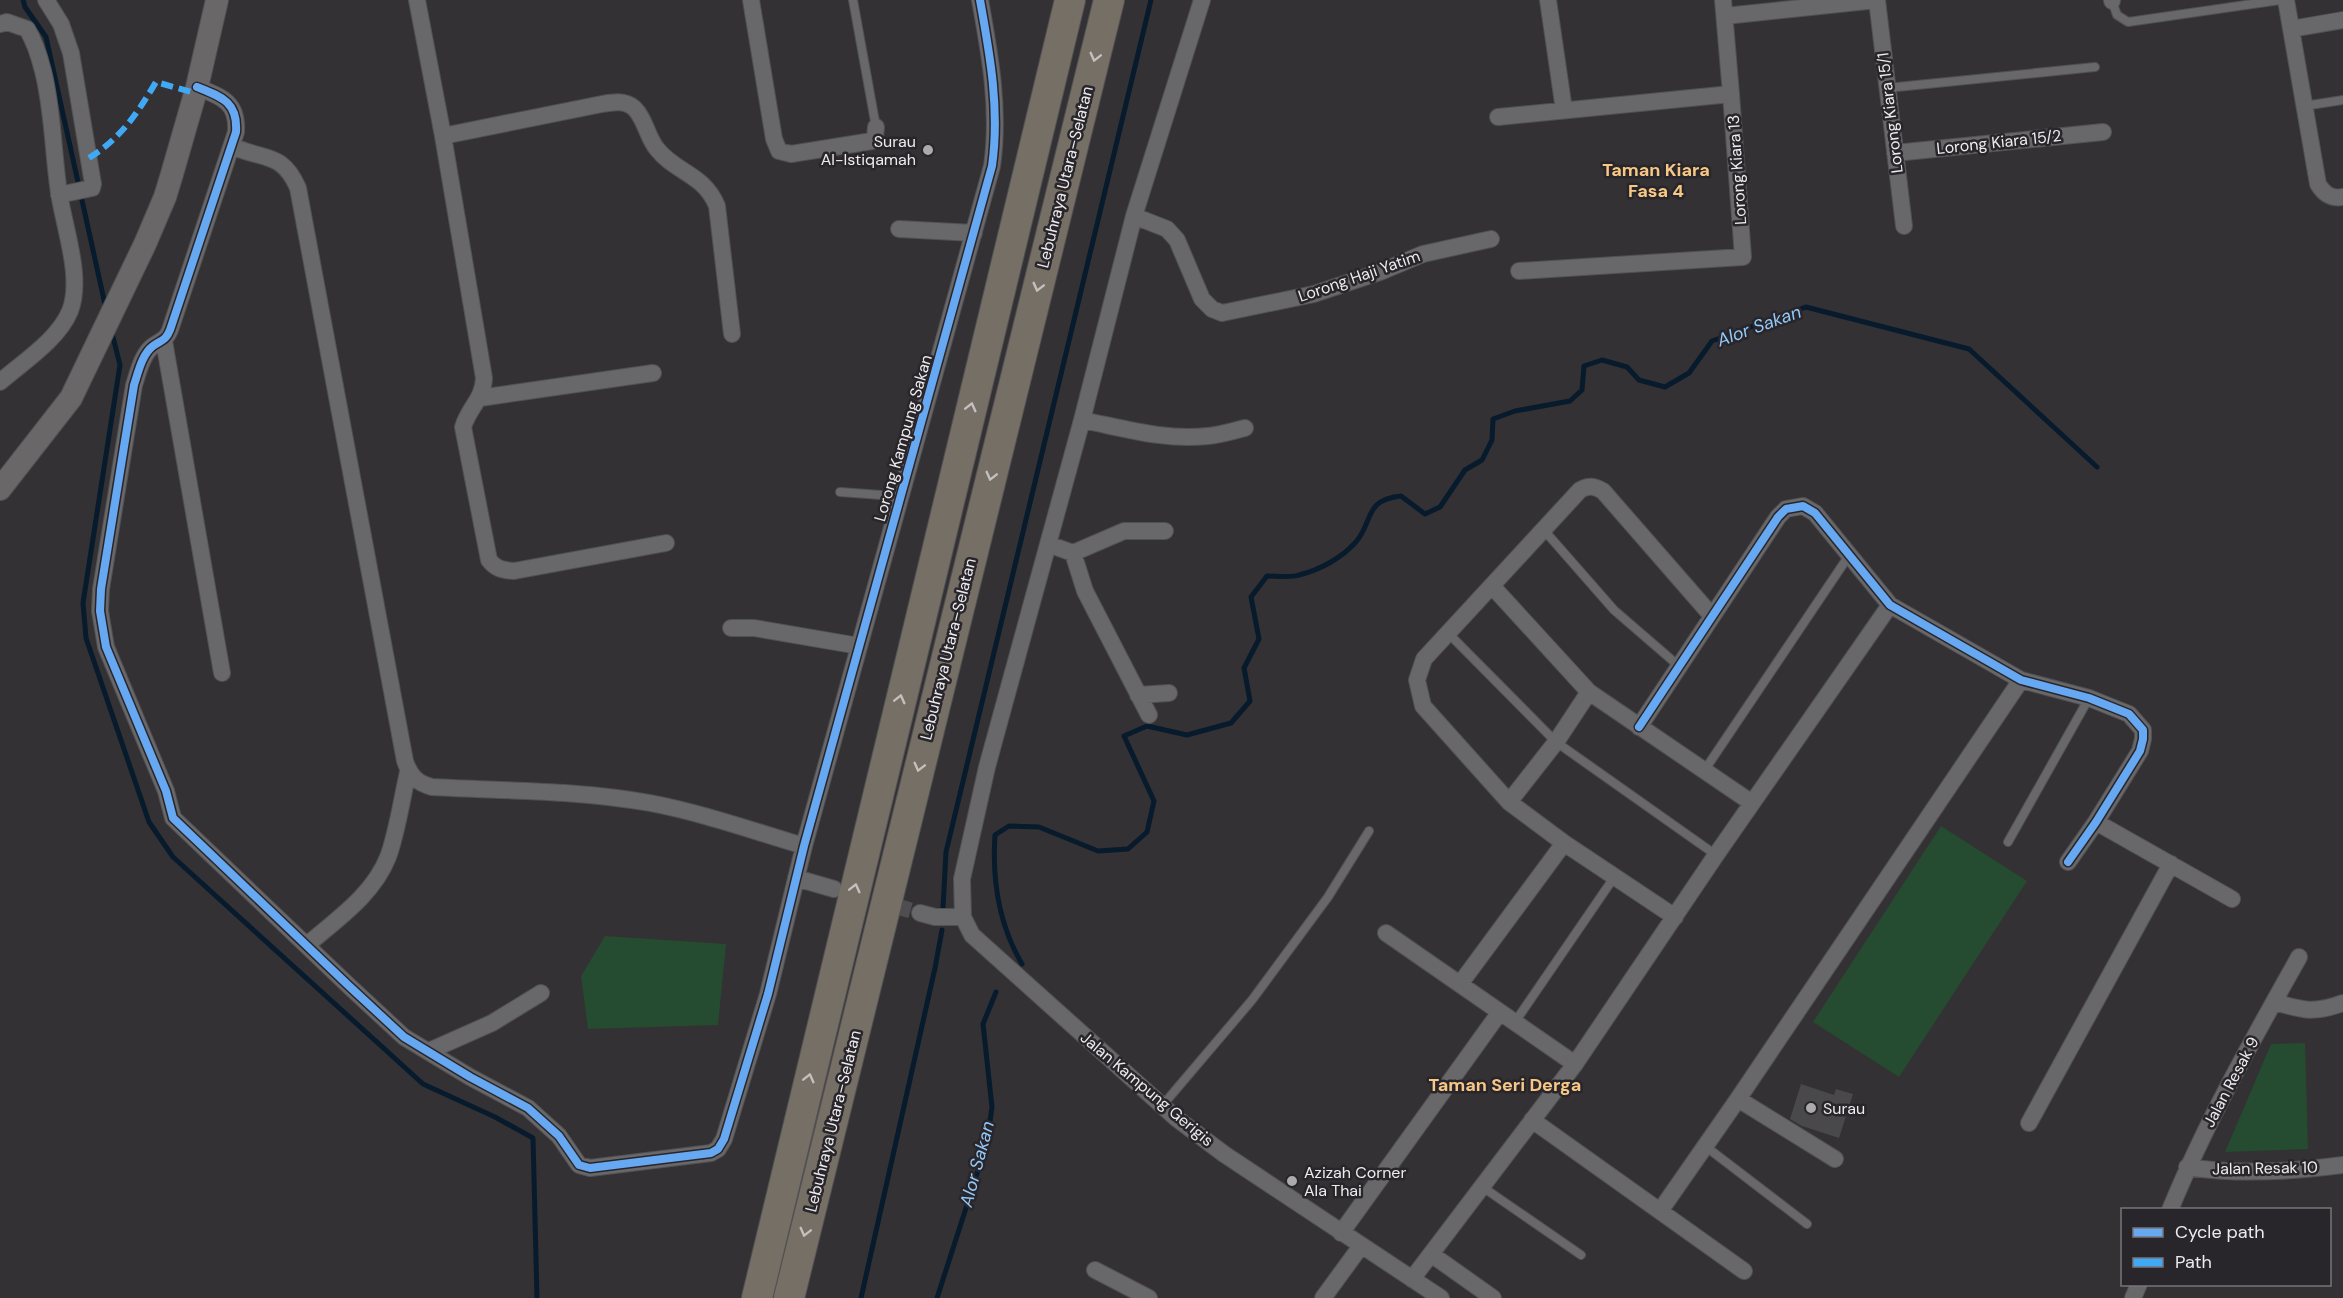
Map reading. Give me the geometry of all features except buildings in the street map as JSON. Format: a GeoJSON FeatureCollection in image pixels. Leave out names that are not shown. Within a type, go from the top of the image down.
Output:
{"type":"FeatureCollection","features":[{"type":"Feature","properties":{"kind":"highway","name":"Lebuhraya Utara–Selatan"},"geometry":{"type":"LineString","coordinates":[[757,1298],[1070,0]]}},
{"type":"Feature","properties":{"kind":"highway","name":"Lebuhraya Utara–Selatan"},"geometry":{"type":"LineString","coordinates":[[789,1298],[1109,0]]}},
{"type":"Feature","properties":{"kind":"main road"},"geometry":{"type":"LineString","coordinates":[[0,489],[71,398],[145,244],[165,197],[197,87],[217,0]]}},
{"type":"Feature","properties":{"kind":"street"},"geometry":{"type":"LineString","coordinates":[[46,0],[61,24],[71,53],[93,184],[92,188],[63,194]]}},
{"type":"Feature","properties":{"kind":"street"},"geometry":{"type":"LineString","coordinates":[[417,0],[443,136],[484,378],[480,398],[466,417],[463,427],[485,549],[494,566],[501,570],[514,571],[666,543]]}},
{"type":"Feature","properties":{"kind":"street"},"geometry":{"type":"LineString","coordinates":[[751,0],[774,139],[779,151],[791,154],[872,141],[876,128]]}},
{"type":"Feature","properties":{"kind":"street","name":"Lorong Kampung Sakan"},"geometry":{"type":"LineString","coordinates":[[429,1051],[470,1077],[528,1108],[559,1136],[579,1165],[590,1168],[711,1153],[718,1149],[724,1139],[768,994],[804,846],[992,166],[996,141],[993,87],[980,0]]}},
{"type":"Feature","properties":{"kind":"street"},"geometry":{"type":"LineString","coordinates":[[920,913],[935,917],[963,917],[963,879],[985,778],[1082,420],[1134,216],[1202,0]]}},
{"type":"Feature","properties":{"kind":"street"},"geometry":{"type":"LineString","coordinates":[[1548,0],[1564,110]]}},
{"type":"Feature","properties":{"kind":"street"},"geometry":{"type":"LineString","coordinates":[[1731,94],[1724,8],[1877,0]]}},
{"type":"Feature","properties":{"kind":"street","name":"Lorong Kiara 15/1"},"geometry":{"type":"LineString","coordinates":[[1877,0],[1904,226]]}},
{"type":"Feature","properties":{"kind":"street"},"geometry":{"type":"LineString","coordinates":[[2286,0],[2318,183],[2323,192],[2335,198],[2343,197]]}},
{"type":"Feature","properties":{"kind":"street"},"geometry":{"type":"LineString","coordinates":[[2291,29],[2343,20]]}},
{"type":"Feature","properties":{"kind":"street"},"geometry":{"type":"LineString","coordinates":[[0,24],[8,22],[27,28],[36,43],[44,74],[74,273],[74,295],[63,323],[49,339],[0,382]]}},
{"type":"Feature","properties":{"kind":"street"},"geometry":{"type":"LineString","coordinates":[[197,87],[217,95],[230,105],[237,116],[232,146],[170,330],[164,341],[149,351],[141,364],[134,386],[101,589],[100,611],[106,647],[166,791],[173,818],[405,1037],[429,1051],[492,1023],[541,993]]}},
{"type":"Feature","properties":{"kind":"street","name":"Lorong Kiara 13"},"geometry":{"type":"LineString","coordinates":[[1498,117],[1731,94],[1743,257],[1519,271]]}},
{"type":"Feature","properties":{"kind":"street"},"geometry":{"type":"LineString","coordinates":[[443,136],[602,104],[624,103],[633,107],[656,148],[666,159],[706,186],[712,193],[717,206],[732,334]]}},
{"type":"Feature","properties":{"kind":"street","name":"Lorong Kiara 15/2"},"geometry":{"type":"LineString","coordinates":[[1895,153],[2103,132]]}},
{"type":"Feature","properties":{"kind":"street"},"geometry":{"type":"LineString","coordinates":[[232,146],[283,164],[298,188],[408,772],[388,857],[358,902],[308,945]]}},
{"type":"Feature","properties":{"kind":"street","name":"Lorong Haji Yatim"},"geometry":{"type":"LineString","coordinates":[[1134,216],[1167,229],[1177,240],[1202,299],[1212,309],[1222,313],[1314,294],[1380,272],[1424,254],[1491,239]]}},
{"type":"Feature","properties":{"kind":"street"},"geometry":{"type":"LineString","coordinates":[[899,229],[974,233]]}},
{"type":"Feature","properties":{"kind":"street"},"geometry":{"type":"LineString","coordinates":[[164,341],[222,673]]}},
{"type":"Feature","properties":{"kind":"street"},"geometry":{"type":"LineString","coordinates":[[480,398],[653,373]]}},
{"type":"Feature","properties":{"kind":"street"},"geometry":{"type":"LineString","coordinates":[[1082,420],[1145,433],[1182,437],[1209,436],[1245,428]]}},
{"type":"Feature","properties":{"kind":"street"},"geometry":{"type":"LineString","coordinates":[[1675,917],[1564,843],[1509,802],[1423,706],[1418,680],[1419,670],[1424,659],[1543,528],[1580,489],[1587,486],[1603,491],[1712,616]]}},
{"type":"Feature","properties":{"kind":"street"},"geometry":{"type":"LineString","coordinates":[[1639,727],[1778,518],[1786,509],[1803,506],[1815,513],[1890,605],[2021,680],[2089,698],[2129,714],[2138,722],[2143,730],[2140,751],[2068,862]]}},
{"type":"Feature","properties":{"kind":"street"},"geometry":{"type":"LineString","coordinates":[[1048,544],[1073,553],[1124,531],[1165,531]]}},
{"type":"Feature","properties":{"kind":"street"},"geometry":{"type":"LineString","coordinates":[[1073,553],[1085,591],[1149,715]]}},
{"type":"Feature","properties":{"kind":"street"},"geometry":{"type":"LineString","coordinates":[[1492,586],[1589,692],[1752,803]]}},
{"type":"Feature","properties":{"kind":"street"},"geometry":{"type":"LineString","coordinates":[[1412,1279],[1575,1064],[1716,855],[1890,605]]}},
{"type":"Feature","properties":{"kind":"street"},"geometry":{"type":"LineString","coordinates":[[731,628],[754,628],[859,646]]}},
{"type":"Feature","properties":{"kind":"street"},"geometry":{"type":"LineString","coordinates":[[1660,1211],[2021,680]]}},
{"type":"Feature","properties":{"kind":"street"},"geometry":{"type":"LineString","coordinates":[[1509,802],[1556,742],[1589,692]]}},
{"type":"Feature","properties":{"kind":"street"},"geometry":{"type":"LineString","coordinates":[[1138,695],[1169,693]]}},
{"type":"Feature","properties":{"kind":"street"},"geometry":{"type":"LineString","coordinates":[[408,772],[422,784],[432,788],[602,797],[649,803],[692,812],[804,846]]}},
{"type":"Feature","properties":{"kind":"street"},"geometry":{"type":"LineString","coordinates":[[2096,822],[2232,899]]}},
{"type":"Feature","properties":{"kind":"street"},"geometry":{"type":"LineString","coordinates":[[1460,984],[1564,843]]}},
{"type":"Feature","properties":{"kind":"street"},"geometry":{"type":"LineString","coordinates":[[2029,1123],[2171,864]]}},
{"type":"Feature","properties":{"kind":"street"},"geometry":{"type":"LineString","coordinates":[[796,878],[834,889]]}},
{"type":"Feature","properties":{"kind":"street","name":"Jalan Kampung Gerigis"},"geometry":{"type":"LineString","coordinates":[[963,917],[972,935],[1162,1106],[1224,1154],[1441,1298]]}},
{"type":"Feature","properties":{"kind":"street"},"geometry":{"type":"LineString","coordinates":[[1386,933],[1575,1064]]}},
{"type":"Feature","properties":{"kind":"street","name":"Jalan Resak 9"},"geometry":{"type":"LineString","coordinates":[[2170,1208],[2187,1167],[2299,957]]}},
{"type":"Feature","properties":{"kind":"street"},"geometry":{"type":"LineString","coordinates":[[2274,1002],[2306,1011],[2319,1011],[2343,1003]]}},
{"type":"Feature","properties":{"kind":"street"},"geometry":{"type":"LineString","coordinates":[[1341,1233],[1500,1012]]}},
{"type":"Feature","properties":{"kind":"street"},"geometry":{"type":"LineString","coordinates":[[1738,1099],[1835,1159]]}},
{"type":"Feature","properties":{"kind":"street"},"geometry":{"type":"LineString","coordinates":[[1532,1120],[1744,1271]]}},
{"type":"Feature","properties":{"kind":"street","name":"Jalan Resak 10"},"geometry":{"type":"LineString","coordinates":[[2187,1167],[2234,1172],[2281,1172],[2343,1165]]}},
{"type":"Feature","properties":{"kind":"street"},"geometry":{"type":"LineString","coordinates":[[1323,1298],[1361,1246]]}},
{"type":"Feature","properties":{"kind":"street"},"geometry":{"type":"LineString","coordinates":[[1431,1254],[1494,1298]]}},
{"type":"Feature","properties":{"kind":"street"},"geometry":{"type":"LineString","coordinates":[[1095,1270],[1149,1298]]}},
{"type":"Feature","properties":{"kind":"lane"},"geometry":{"type":"LineString","coordinates":[[853,0],[876,128]]}},
{"type":"Feature","properties":{"kind":"lane"},"geometry":{"type":"LineString","coordinates":[[2112,1],[2117,15],[2128,22],[2280,0]]}},
{"type":"Feature","properties":{"kind":"lane"},"geometry":{"type":"LineString","coordinates":[[1887,88],[2095,67]]}},
{"type":"Feature","properties":{"kind":"lane"},"geometry":{"type":"LineString","coordinates":[[2304,106],[2343,100]]}},
{"type":"Feature","properties":{"kind":"lane"},"geometry":{"type":"LineString","coordinates":[[840,492],[881,495],[900,500]]}},
{"type":"Feature","properties":{"kind":"lane"},"geometry":{"type":"LineString","coordinates":[[1543,528],[1614,610],[1680,668]]}},
{"type":"Feature","properties":{"kind":"lane"},"geometry":{"type":"LineString","coordinates":[[1704,771],[1850,554]]}},
{"type":"Feature","properties":{"kind":"lane"},"geometry":{"type":"LineString","coordinates":[[1448,633],[1556,742],[1716,855]]}},
{"type":"Feature","properties":{"kind":"lane"},"geometry":{"type":"LineString","coordinates":[[2008,842],[2089,698]]}},
{"type":"Feature","properties":{"kind":"lane"},"geometry":{"type":"LineString","coordinates":[[1162,1106],[1266,981],[1328,897],[1369,831]]}},
{"type":"Feature","properties":{"kind":"lane"},"geometry":{"type":"LineString","coordinates":[[1515,1022],[1615,876]]}},
{"type":"Feature","properties":{"kind":"lane"},"geometry":{"type":"LineString","coordinates":[[1705,1146],[1807,1224]]}},
{"type":"Feature","properties":{"kind":"lane"},"geometry":{"type":"LineString","coordinates":[[1481,1186],[1581,1255]]}},
{"type":"Feature","properties":{"kind":"green space"},"geometry":{"type":"Polygon","coordinates":[[[1941,826],[2027,881],[1899,1077],[1813,1022],[1941,826]]]}},
{"type":"Feature","properties":{"kind":"green space"},"geometry":{"type":"Polygon","coordinates":[[[605,936],[726,944],[718,1025],[588,1029],[581,976],[605,936]]]}},
{"type":"Feature","properties":{"kind":"green space"},"geometry":{"type":"Polygon","coordinates":[[[2305,1043],[2308,1149],[2225,1152],[2271,1044],[2305,1043]]]}},
{"type":"Feature","properties":{"kind":"waterway"},"geometry":{"type":"LineString","coordinates":[[23,0],[25,7],[46,37],[106,309]]}},
{"type":"Feature","properties":{"kind":"waterway"},"geometry":{"type":"LineString","coordinates":[[943,908],[946,852],[1151,0]]}},
{"type":"Feature","properties":{"kind":"waterway","name":"Alor Sakan"},"geometry":{"type":"LineString","coordinates":[[1022,964],[1008,934],[999,902],[995,869],[995,835],[1009,826],[1039,827],[1098,851],[1128,849],[1147,832],[1154,801],[1124,736],[1147,726],[1187,735],[1231,723],[1250,701],[1244,668],[1259,639],[1251,597],[1267,576],[1295,576],[1315,570],[1337,558],[1361,535],[1375,507],[1389,498],[1401,496],[1425,514],[1440,507],[1465,470],[1482,460],[1492,440],[1493,419],[1515,411],[1570,401],[1582,390],[1584,366],[1602,360],[1627,367],[1639,380],[1665,387],[1689,373],[1712,341],[1806,307],[1969,349],[2097,467]]}},
{"type":"Feature","properties":{"kind":"waterway"},"geometry":{"type":"LineString","coordinates":[[111,329],[120,365],[83,603],[86,638],[149,822],[173,857],[423,1084],[495,1117],[533,1138],[537,1298]]}},
{"type":"Feature","properties":{"kind":"waterway"},"geometry":{"type":"LineString","coordinates":[[861,1298],[942,930]]}},
{"type":"Feature","properties":{"kind":"waterway","name":"Alor Sakan"},"geometry":{"type":"LineString","coordinates":[[937,1298],[987,1143],[992,1107],[983,1024],[996,992]]}},
{"type":"Feature","properties":{"kind":"tunnel"},"geometry":{"type":"LineString","coordinates":[[849,893],[920,913]]}},
{"type":"Feature","properties":{"kind":"marked path"},"geometry":{"type":"LineString","coordinates":[[89,158],[119,134],[142,105],[156,82],[195,93]]}},
{"type":"Feature","properties":{"kind":"cycle path"},"geometry":{"type":"LineString","coordinates":[[197,87],[227,102],[234,114],[236,132],[170,330],[165,338],[149,349],[134,385],[101,589],[100,611],[106,647],[166,791],[173,818],[404,1037],[470,1077],[528,1108],[559,1136],[579,1165],[590,1168],[711,1153],[718,1149],[724,1139],[768,994],[804,846],[992,166],[994,103],[980,0]]}},
{"type":"Feature","properties":{"kind":"cycle path"},"geometry":{"type":"LineString","coordinates":[[1639,727],[1778,517],[1786,509],[1803,506],[1815,513],[1890,605],[2021,680],[2089,698],[2129,714],[2143,730],[2140,751],[2068,862]]}},
{"type":"Feature","properties":{"kind":"place","name":"Surau Al-Istiqamah"},"geometry":{"type":"Point","coordinates":[928,150]}},
{"type":"Feature","properties":{"kind":"place","name":"Surau"},"geometry":{"type":"Point","coordinates":[1811,1108]}},
{"type":"Feature","properties":{"kind":"place","name":"Azizah Corner Ala Thai"},"geometry":{"type":"Point","coordinates":[1292,1181]}},
{"type":"Feature","properties":{"kind":"district","name":"Taman Kiara Fasa 4"},"geometry":{"type":"Point","coordinates":[1656,180]}},
{"type":"Feature","properties":{"kind":"district","name":"Taman Seri Derga"},"geometry":{"type":"Point","coordinates":[1505,1085]}}]}
